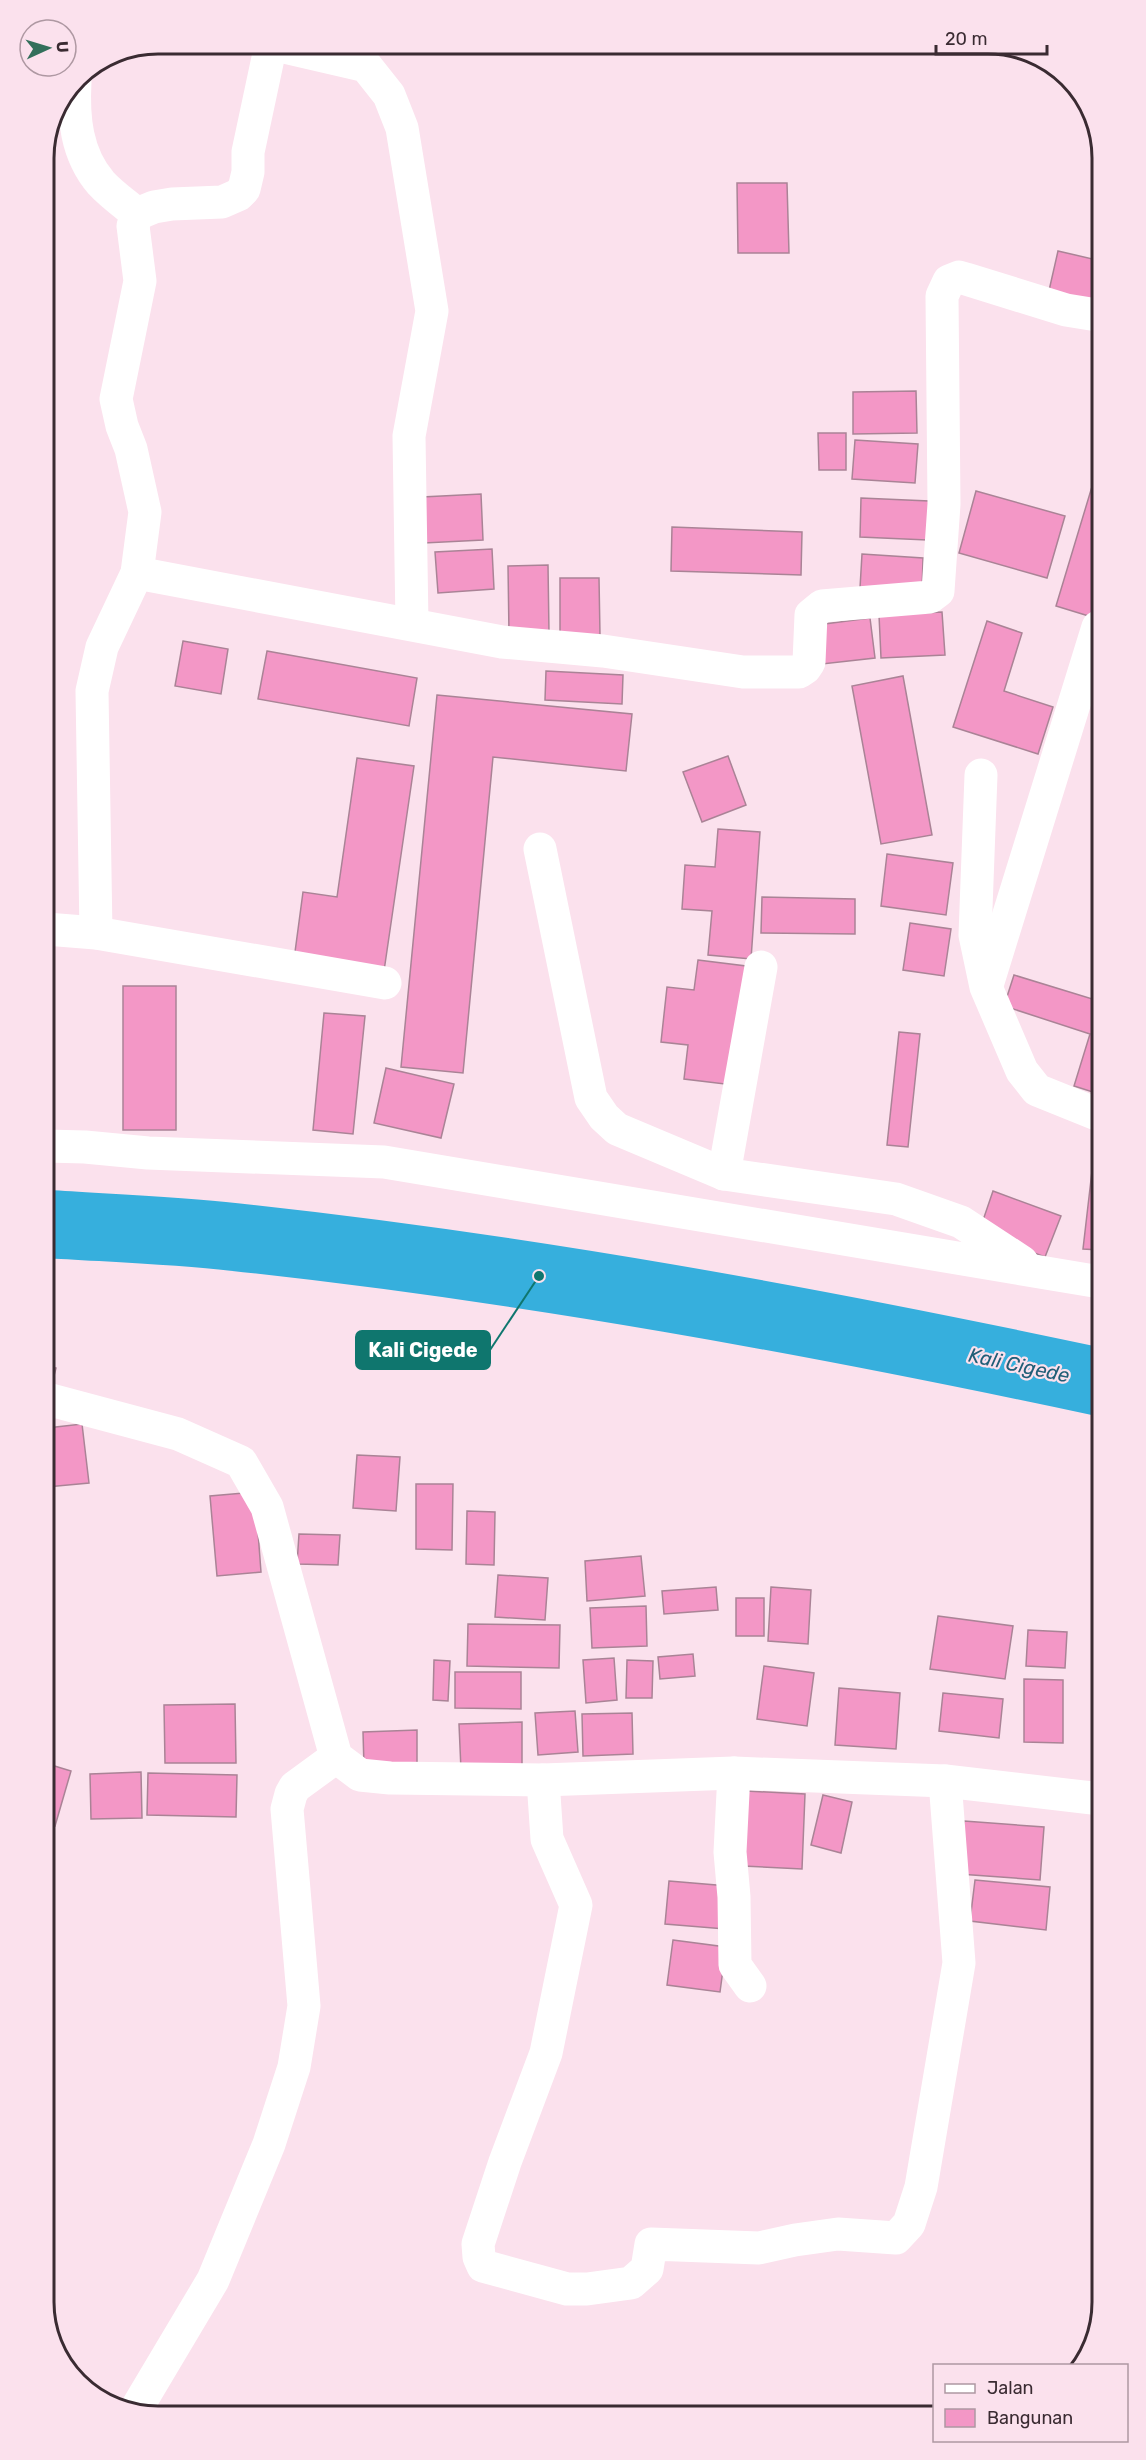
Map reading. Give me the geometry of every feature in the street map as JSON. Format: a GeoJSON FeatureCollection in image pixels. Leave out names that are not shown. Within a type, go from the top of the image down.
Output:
{"type":"FeatureCollection","features":[{"type":"Feature","properties":{"kind":"street"},"geometry":{"type":"LineString","coordinates":[[96,933],[92,691],[102,647],[136,573],[145,512],[131,449],[122,426],[116,399],[140,281],[133,226],[137,214],[154,207],[222,202],[244,189],[248,172],[248,152],[269,54]]}},
{"type":"Feature","properties":{"kind":"street"},"geometry":{"type":"LineString","coordinates":[[314,54],[366,66],[389,95],[402,128],[432,311],[409,436],[412,624]]}},
{"type":"Feature","properties":{"kind":"street"},"geometry":{"type":"LineString","coordinates":[[75,95],[75,113],[85,158],[101,183],[137,214]]}},
{"type":"Feature","properties":{"kind":"street"},"geometry":{"type":"LineString","coordinates":[[136,573],[502,642],[603,651],[743,672],[799,672],[808,662],[812,615],[822,606],[930,597],[938,591],[944,504],[942,296],[949,281],[959,277],[1066,310],[1092,314]]}},
{"type":"Feature","properties":{"kind":"street"},"geometry":{"type":"LineString","coordinates":[[986,987],[1092,646]]}},
{"type":"Feature","properties":{"kind":"street"},"geometry":{"type":"LineString","coordinates":[[981,775],[975,935],[986,987],[1022,1071],[1037,1090],[1092,1112]]}},
{"type":"Feature","properties":{"kind":"street"},"geometry":{"type":"LineString","coordinates":[[540,849],[591,1098],[604,1117],[617,1129],[724,1174],[896,1199],[962,1222],[1032,1269]]}},
{"type":"Feature","properties":{"kind":"street"},"geometry":{"type":"LineString","coordinates":[[54,930],[96,933],[385,983]]}},
{"type":"Feature","properties":{"kind":"street"},"geometry":{"type":"LineString","coordinates":[[724,1174],[761,966]]}},
{"type":"Feature","properties":{"kind":"street"},"geometry":{"type":"LineString","coordinates":[[54,1146],[148,1153],[384,1162],[1092,1280]]}},
{"type":"Feature","properties":{"kind":"street"},"geometry":{"type":"LineString","coordinates":[[54,1401],[178,1434],[241,1462],[267,1507],[336,1757],[360,1775],[390,1778],[543,1780],[734,1773],[945,1781],[1092,1798]]}},
{"type":"Feature","properties":{"kind":"street"},"geometry":{"type":"LineString","coordinates":[[139,2404],[213,2280],[269,2144],[294,2067],[304,2006],[287,1809],[295,1787],[336,1757]]}},
{"type":"Feature","properties":{"kind":"street"},"geometry":{"type":"LineString","coordinates":[[734,1773],[730,1852],[734,1897],[735,1965],[750,1986]]}},
{"type":"Feature","properties":{"kind":"street"},"geometry":{"type":"LineString","coordinates":[[543,1780],[546,1839],[576,1905],[546,2053],[478,2244],[479,2257],[483,2266],[567,2289],[587,2289],[631,2283],[647,2269],[651,2244],[759,2248],[837,2234],[896,2238],[909,2224],[921,2187],[960,1963],[945,1781]]}},
{"type":"Feature","properties":{"kind":"building"},"geometry":{"type":"Polygon","coordinates":[[[737,183],[787,183],[789,253],[738,253],[737,183]]]}},
{"type":"Feature","properties":{"kind":"building"},"geometry":{"type":"Polygon","coordinates":[[[1058,251],[1092,259],[1092,305],[1048,295],[1058,251]]]}},
{"type":"Feature","properties":{"kind":"building"},"geometry":{"type":"Polygon","coordinates":[[[916,391],[917,433],[853,434],[853,392],[916,391]]]}},
{"type":"Feature","properties":{"kind":"building"},"geometry":{"type":"Polygon","coordinates":[[[818,433],[846,433],[846,470],[819,470],[818,433]]]}},
{"type":"Feature","properties":{"kind":"building"},"geometry":{"type":"Polygon","coordinates":[[[855,440],[918,444],[915,483],[852,479],[855,440]]]}},
{"type":"Feature","properties":{"kind":"building"},"geometry":{"type":"Polygon","coordinates":[[[1092,487],[1092,617],[1056,606],[1092,487]]]}},
{"type":"Feature","properties":{"kind":"building"},"geometry":{"type":"Polygon","coordinates":[[[976,491],[1065,516],[1047,578],[959,553],[976,491]]]}},
{"type":"Feature","properties":{"kind":"building"},"geometry":{"type":"Polygon","coordinates":[[[481,494],[483,540],[424,543],[422,497],[481,494]]]}},
{"type":"Feature","properties":{"kind":"building"},"geometry":{"type":"Polygon","coordinates":[[[861,498],[929,501],[927,540],[860,537],[861,498]]]}},
{"type":"Feature","properties":{"kind":"building"},"geometry":{"type":"Polygon","coordinates":[[[672,527],[802,532],[801,575],[671,571],[672,527]]]}},
{"type":"Feature","properties":{"kind":"building"},"geometry":{"type":"Polygon","coordinates":[[[492,549],[494,589],[438,593],[435,552],[492,549]]]}},
{"type":"Feature","properties":{"kind":"building"},"geometry":{"type":"Polygon","coordinates":[[[862,554],[923,558],[922,592],[860,588],[862,554]]]}},
{"type":"Feature","properties":{"kind":"building"},"geometry":{"type":"Polygon","coordinates":[[[548,565],[549,633],[509,634],[508,566],[548,565]]]}},
{"type":"Feature","properties":{"kind":"building"},"geometry":{"type":"Polygon","coordinates":[[[560,578],[599,578],[600,635],[560,636],[560,578]]]}},
{"type":"Feature","properties":{"kind":"building"},"geometry":{"type":"Polygon","coordinates":[[[942,612],[945,655],[881,658],[879,615],[942,612]]]}},
{"type":"Feature","properties":{"kind":"building"},"geometry":{"type":"Polygon","coordinates":[[[870,618],[875,658],[822,664],[817,625],[870,618]]]}},
{"type":"Feature","properties":{"kind":"building"},"geometry":{"type":"Polygon","coordinates":[[[987,621],[1022,633],[1004,691],[1053,707],[1038,754],[953,727],[987,621]]]}},
{"type":"Feature","properties":{"kind":"building"},"geometry":{"type":"Polygon","coordinates":[[[183,641],[228,649],[221,694],[175,686],[183,641]]]}},
{"type":"Feature","properties":{"kind":"building"},"geometry":{"type":"Polygon","coordinates":[[[267,651],[417,678],[409,726],[258,699],[267,651]]]}},
{"type":"Feature","properties":{"kind":"building"},"geometry":{"type":"Polygon","coordinates":[[[546,671],[623,675],[622,704],[545,700],[546,671]]]}},
{"type":"Feature","properties":{"kind":"building"},"geometry":{"type":"Polygon","coordinates":[[[903,676],[932,835],[881,844],[852,686],[903,676]]]}},
{"type":"Feature","properties":{"kind":"building"},"geometry":{"type":"Polygon","coordinates":[[[437,695],[632,714],[626,771],[493,757],[463,1073],[401,1067],[437,695]]]}},
{"type":"Feature","properties":{"kind":"building"},"geometry":{"type":"Polygon","coordinates":[[[728,756],[746,805],[702,822],[683,772],[728,756]]]}},
{"type":"Feature","properties":{"kind":"building"},"geometry":{"type":"Polygon","coordinates":[[[357,758],[414,766],[384,971],[293,967],[303,892],[337,897],[357,758]]]}},
{"type":"Feature","properties":{"kind":"building"},"geometry":{"type":"Polygon","coordinates":[[[718,829],[760,832],[751,959],[708,955],[712,911],[682,909],[685,865],[715,867],[718,829]]]}},
{"type":"Feature","properties":{"kind":"building"},"geometry":{"type":"Polygon","coordinates":[[[887,854],[953,863],[946,915],[881,906],[887,854]]]}},
{"type":"Feature","properties":{"kind":"building"},"geometry":{"type":"Polygon","coordinates":[[[762,897],[855,899],[855,934],[761,933],[762,897]]]}},
{"type":"Feature","properties":{"kind":"building"},"geometry":{"type":"Polygon","coordinates":[[[910,923],[951,929],[944,976],[903,970],[910,923]]]}},
{"type":"Feature","properties":{"kind":"building"},"geometry":{"type":"Polygon","coordinates":[[[698,960],[746,966],[733,1085],[684,1079],[688,1045],[661,1042],[667,987],[694,990],[698,960]]]}},
{"type":"Feature","properties":{"kind":"building"},"geometry":{"type":"Polygon","coordinates":[[[1014,975],[1092,999],[1092,1092],[1074,1086],[1090,1034],[1004,1006],[1014,975]]]}},
{"type":"Feature","properties":{"kind":"building"},"geometry":{"type":"Polygon","coordinates":[[[123,986],[176,986],[176,1130],[123,1130],[123,986]]]}},
{"type":"Feature","properties":{"kind":"building"},"geometry":{"type":"Polygon","coordinates":[[[324,1013],[365,1016],[353,1134],[313,1130],[324,1013]]]}},
{"type":"Feature","properties":{"kind":"building"},"geometry":{"type":"Polygon","coordinates":[[[899,1032],[920,1034],[908,1147],[887,1145],[899,1032]]]}},
{"type":"Feature","properties":{"kind":"building"},"geometry":{"type":"Polygon","coordinates":[[[386,1068],[454,1084],[441,1138],[374,1123],[386,1068]]]}},
{"type":"Feature","properties":{"kind":"building"},"geometry":{"type":"Polygon","coordinates":[[[1092,1171],[1092,1250],[1083,1249],[1092,1171]]]}},
{"type":"Feature","properties":{"kind":"building"},"geometry":{"type":"Polygon","coordinates":[[[993,1191],[1061,1216],[1045,1257],[979,1232],[993,1191]]]}},
{"type":"Feature","properties":{"kind":"building"},"geometry":{"type":"Polygon","coordinates":[[[82,1424],[89,1483],[54,1486],[54,1427],[82,1424]]]}},
{"type":"Feature","properties":{"kind":"building"},"geometry":{"type":"Polygon","coordinates":[[[357,1455],[400,1457],[396,1511],[353,1508],[357,1455]]]}},
{"type":"Feature","properties":{"kind":"building"},"geometry":{"type":"Polygon","coordinates":[[[416,1484],[453,1484],[452,1550],[416,1549],[416,1484]]]}},
{"type":"Feature","properties":{"kind":"building"},"geometry":{"type":"Polygon","coordinates":[[[255,1492],[261,1572],[217,1576],[210,1496],[255,1492]]]}},
{"type":"Feature","properties":{"kind":"building"},"geometry":{"type":"Polygon","coordinates":[[[467,1511],[495,1512],[494,1565],[466,1564],[467,1511]]]}},
{"type":"Feature","properties":{"kind":"building"},"geometry":{"type":"Polygon","coordinates":[[[299,1534],[340,1535],[338,1565],[297,1564],[299,1534]]]}},
{"type":"Feature","properties":{"kind":"building"},"geometry":{"type":"Polygon","coordinates":[[[641,1556],[645,1596],[587,1601],[585,1561],[641,1556]]]}},
{"type":"Feature","properties":{"kind":"building"},"geometry":{"type":"Polygon","coordinates":[[[498,1575],[548,1578],[545,1620],[495,1617],[498,1575]]]}},
{"type":"Feature","properties":{"kind":"building"},"geometry":{"type":"Polygon","coordinates":[[[716,1587],[718,1610],[664,1614],[662,1591],[716,1587]]]}},
{"type":"Feature","properties":{"kind":"building"},"geometry":{"type":"Polygon","coordinates":[[[771,1587],[811,1590],[808,1644],[768,1641],[771,1587]]]}},
{"type":"Feature","properties":{"kind":"building"},"geometry":{"type":"Polygon","coordinates":[[[736,1598],[764,1598],[764,1636],[736,1636],[736,1598]]]}},
{"type":"Feature","properties":{"kind":"building"},"geometry":{"type":"Polygon","coordinates":[[[646,1606],[647,1646],[592,1648],[590,1608],[646,1606]]]}},
{"type":"Feature","properties":{"kind":"building"},"geometry":{"type":"Polygon","coordinates":[[[938,1616],[1013,1626],[1005,1679],[930,1669],[938,1616]]]}},
{"type":"Feature","properties":{"kind":"building"},"geometry":{"type":"Polygon","coordinates":[[[468,1624],[560,1625],[559,1668],[467,1666],[468,1624]]]}},
{"type":"Feature","properties":{"kind":"building"},"geometry":{"type":"Polygon","coordinates":[[[1028,1630],[1067,1632],[1065,1668],[1026,1666],[1028,1630]]]}},
{"type":"Feature","properties":{"kind":"building"},"geometry":{"type":"Polygon","coordinates":[[[693,1654],[695,1676],[660,1679],[658,1657],[693,1654]]]}},
{"type":"Feature","properties":{"kind":"building"},"geometry":{"type":"Polygon","coordinates":[[[614,1658],[617,1700],[586,1703],[583,1660],[614,1658]]]}},
{"type":"Feature","properties":{"kind":"building"},"geometry":{"type":"Polygon","coordinates":[[[434,1660],[450,1661],[448,1701],[433,1700],[434,1660]]]}},
{"type":"Feature","properties":{"kind":"building"},"geometry":{"type":"Polygon","coordinates":[[[627,1660],[653,1661],[652,1698],[626,1698],[627,1660]]]}},
{"type":"Feature","properties":{"kind":"building"},"geometry":{"type":"Polygon","coordinates":[[[764,1666],[814,1673],[807,1726],[757,1719],[764,1666]]]}},
{"type":"Feature","properties":{"kind":"building"},"geometry":{"type":"Polygon","coordinates":[[[455,1672],[521,1672],[521,1709],[455,1708],[455,1672]]]}},
{"type":"Feature","properties":{"kind":"building"},"geometry":{"type":"Polygon","coordinates":[[[1024,1679],[1063,1680],[1063,1743],[1024,1742],[1024,1679]]]}},
{"type":"Feature","properties":{"kind":"building"},"geometry":{"type":"Polygon","coordinates":[[[839,1688],[900,1693],[896,1749],[835,1745],[839,1688]]]}},
{"type":"Feature","properties":{"kind":"building"},"geometry":{"type":"Polygon","coordinates":[[[943,1693],[1003,1699],[999,1738],[939,1731],[943,1693]]]}},
{"type":"Feature","properties":{"kind":"building"},"geometry":{"type":"Polygon","coordinates":[[[235,1704],[236,1763],[165,1763],[164,1705],[235,1704]]]}},
{"type":"Feature","properties":{"kind":"building"},"geometry":{"type":"Polygon","coordinates":[[[575,1711],[578,1752],[538,1755],[535,1713],[575,1711]]]}},
{"type":"Feature","properties":{"kind":"building"},"geometry":{"type":"Polygon","coordinates":[[[632,1713],[633,1754],[583,1756],[582,1714],[632,1713]]]}},
{"type":"Feature","properties":{"kind":"building"},"geometry":{"type":"Polygon","coordinates":[[[522,1722],[522,1769],[461,1770],[459,1724],[522,1722]]]}},
{"type":"Feature","properties":{"kind":"building"},"geometry":{"type":"Polygon","coordinates":[[[417,1730],[417,1765],[364,1766],[363,1732],[417,1730]]]}},
{"type":"Feature","properties":{"kind":"building"},"geometry":{"type":"Polygon","coordinates":[[[54,1766],[71,1771],[54,1826],[54,1766]]]}},
{"type":"Feature","properties":{"kind":"building"},"geometry":{"type":"Polygon","coordinates":[[[141,1772],[142,1818],[91,1819],[90,1774],[141,1772]]]}},
{"type":"Feature","properties":{"kind":"building"},"geometry":{"type":"Polygon","coordinates":[[[148,1773],[237,1775],[236,1817],[147,1815],[148,1773]]]}},
{"type":"Feature","properties":{"kind":"building"},"geometry":{"type":"Polygon","coordinates":[[[746,1791],[805,1794],[802,1869],[743,1866],[746,1791]]]}},
{"type":"Feature","properties":{"kind":"building"},"geometry":{"type":"Polygon","coordinates":[[[823,1795],[852,1802],[841,1853],[811,1845],[823,1795]]]}},
{"type":"Feature","properties":{"kind":"building"},"geometry":{"type":"Polygon","coordinates":[[[964,1821],[1044,1827],[1040,1880],[959,1874],[964,1821]]]}},
{"type":"Feature","properties":{"kind":"building"},"geometry":{"type":"Polygon","coordinates":[[[975,1880],[1050,1887],[1046,1930],[970,1921],[975,1880]]]}},
{"type":"Feature","properties":{"kind":"building"},"geometry":{"type":"Polygon","coordinates":[[[669,1881],[728,1886],[725,1929],[665,1924],[669,1881]]]}},
{"type":"Feature","properties":{"kind":"building"},"geometry":{"type":"Polygon","coordinates":[[[673,1940],[726,1947],[720,1992],[667,1985],[673,1940]]]}},
{"type":"Feature","properties":{"kind":"waterway","name":"Kali Cigede"},"geometry":{"type":"LineString","coordinates":[[54,1224],[234,1237],[560,1280],[777,1317],[1092,1380]]}},
{"type":"Feature","properties":{"kind":"place","name":"Kali Cigede"},"geometry":{"type":"Point","coordinates":[539,1276]}}]}
